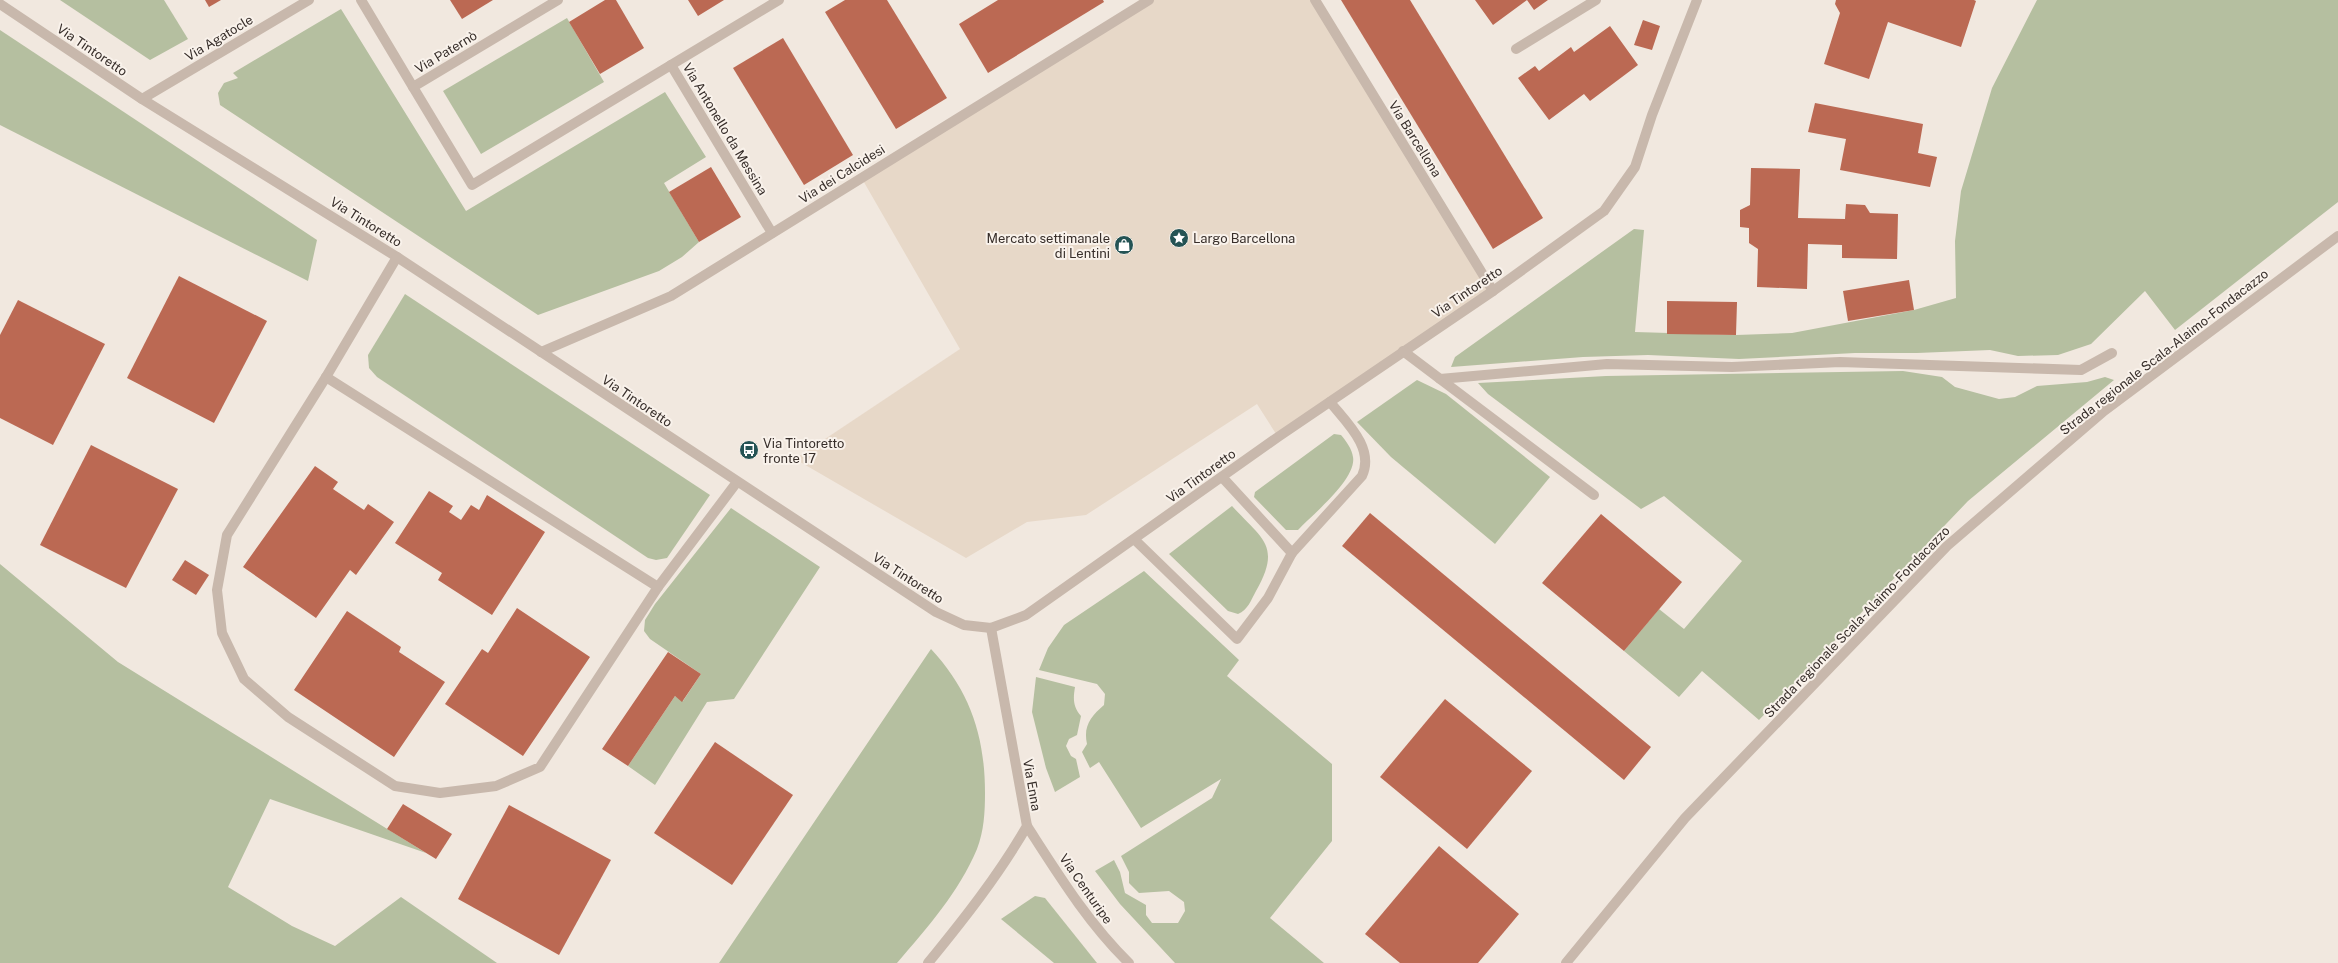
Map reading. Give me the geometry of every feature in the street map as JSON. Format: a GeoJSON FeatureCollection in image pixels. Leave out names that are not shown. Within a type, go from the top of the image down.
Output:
{"type":"FeatureCollection","features":[{"type":"Feature","properties":{"kind":"street","name":"Via Agatocle"},"geometry":{"type":"LineString","coordinates":[[142,99],[309,0]]}},
{"type":"Feature","properties":{"kind":"street","name":"Via Paternò"},"geometry":{"type":"LineString","coordinates":[[361,0],[413,87],[558,0]]}},
{"type":"Feature","properties":{"kind":"street","name":"Via Antonello da Messina"},"geometry":{"type":"LineString","coordinates":[[772,233],[671,65],[779,0]]}},
{"type":"Feature","properties":{"kind":"street","name":"Via Barcellona"},"geometry":{"type":"LineString","coordinates":[[1315,0],[1493,291]]}},
{"type":"Feature","properties":{"kind":"street"},"geometry":{"type":"LineString","coordinates":[[1516,49],[1596,0]]}},
{"type":"Feature","properties":{"kind":"street","name":"Via Tintoretto"},"geometry":{"type":"LineString","coordinates":[[0,4],[142,99],[397,257],[936,612],[964,625],[991,628],[1026,615],[1403,351],[1493,291],[1604,211],[1635,167],[1652,116],[1697,0]]}},
{"type":"Feature","properties":{"kind":"street","name":"Via dei Calcidesi"},"geometry":{"type":"LineString","coordinates":[[541,352],[671,296],[1143,2]]}},
{"type":"Feature","properties":{"kind":"street"},"geometry":{"type":"LineString","coordinates":[[413,87],[472,185],[671,65]]}},
{"type":"Feature","properties":{"kind":"street","name":"Strada regionale Scala-Alaimo-Fondacazzo"},"geometry":{"type":"LineString","coordinates":[[1566,963],[1685,818],[1947,546],[2104,411],[2338,236]]}},
{"type":"Feature","properties":{"kind":"street"},"geometry":{"type":"LineString","coordinates":[[397,257],[326,377],[227,535],[217,590],[222,633],[244,678],[288,717],[395,786],[440,793],[496,786],[540,766],[658,587],[737,482]]}},
{"type":"Feature","properties":{"kind":"street"},"geometry":{"type":"LineString","coordinates":[[1403,351],[1594,495]]}},
{"type":"Feature","properties":{"kind":"street"},"geometry":{"type":"LineString","coordinates":[[1440,379],[1607,364],[1732,367],[1840,362],[2081,370],[2112,353]]}},
{"type":"Feature","properties":{"kind":"street"},"geometry":{"type":"LineString","coordinates":[[326,377],[658,587]]}},
{"type":"Feature","properties":{"kind":"street"},"geometry":{"type":"LineString","coordinates":[[1135,540],[1237,639],[1268,598],[1292,553],[1362,476],[1367,466],[1363,449],[1358,438],[1330,402]]}},
{"type":"Feature","properties":{"kind":"street"},"geometry":{"type":"LineString","coordinates":[[1222,477],[1292,553]]}},
{"type":"Feature","properties":{"kind":"street","name":"Via Enna"},"geometry":{"type":"LineString","coordinates":[[928,963],[973,909],[1005,864],[1027,826],[991,628]]}},
{"type":"Feature","properties":{"kind":"street","name":"Via Centuripe"},"geometry":{"type":"LineString","coordinates":[[1027,826],[1071,894],[1108,942],[1129,963]]}},
{"type":"Feature","properties":{"kind":"green space"},"geometry":{"type":"Polygon","coordinates":[[[60,0],[164,0],[188,39],[150,60],[60,0]]]}},
{"type":"Feature","properties":{"kind":"green space"},"geometry":{"type":"Polygon","coordinates":[[[2037,0],[2338,0],[2338,202],[2175,330],[2145,291],[2091,344],[2058,355],[2018,356],[1990,350],[1917,353],[1855,353],[1739,359],[1648,355],[1583,357],[1451,367],[1455,357],[1634,229],[1644,230],[1635,332],[1736,335],[1792,333],[1914,310],[1956,298],[1955,241],[1961,191],[1992,88],[2037,0]]]}},
{"type":"Feature","properties":{"kind":"green space"},"geometry":{"type":"Polygon","coordinates":[[[341,9],[466,211],[665,92],[706,157],[664,183],[699,242],[682,257],[659,271],[538,315],[220,105],[218,93],[224,83],[238,78],[233,73],[341,9]]]}},
{"type":"Feature","properties":{"kind":"green space"},"geometry":{"type":"Polygon","coordinates":[[[567,18],[604,82],[481,154],[443,91],[567,18]]]}},
{"type":"Feature","properties":{"kind":"green space"},"geometry":{"type":"Polygon","coordinates":[[[0,30],[317,240],[308,281],[0,125],[0,30]]]}},
{"type":"Feature","properties":{"kind":"green space"},"geometry":{"type":"Polygon","coordinates":[[[405,294],[710,495],[667,558],[656,560],[648,558],[377,377],[369,368],[368,355],[405,294]]]}},
{"type":"Feature","properties":{"kind":"green space"},"geometry":{"type":"Polygon","coordinates":[[[1903,371],[1942,377],[1955,387],[1999,399],[2015,397],[2037,386],[2087,382],[2105,377],[2114,380],[1968,501],[1759,720],[1702,671],[1679,697],[1624,651],[1659,609],[1684,629],[1742,561],[1664,496],[1641,509],[1488,394],[1478,383],[1606,376],[1903,371]]]}},
{"type":"Feature","properties":{"kind":"green space"},"geometry":{"type":"Polygon","coordinates":[[[1417,380],[1446,394],[1550,477],[1495,544],[1391,457],[1357,422],[1417,380]]]}},
{"type":"Feature","properties":{"kind":"green space"},"geometry":{"type":"Polygon","coordinates":[[[1334,434],[1341,435],[1347,442],[1353,457],[1352,466],[1348,476],[1323,506],[1298,530],[1286,530],[1254,497],[1255,492],[1334,434]]]}},
{"type":"Feature","properties":{"kind":"green space"},"geometry":{"type":"Polygon","coordinates":[[[1232,506],[1260,535],[1268,553],[1264,575],[1249,604],[1238,614],[1228,611],[1169,554],[1232,506]]]}},
{"type":"Feature","properties":{"kind":"green space"},"geometry":{"type":"Polygon","coordinates":[[[731,508],[820,567],[734,699],[707,702],[655,785],[628,766],[675,696],[683,701],[701,674],[650,639],[644,631],[645,620],[655,604],[731,508]]]}},
{"type":"Feature","properties":{"kind":"green space"},"geometry":{"type":"Polygon","coordinates":[[[0,564],[118,662],[426,853],[270,799],[228,887],[292,926],[335,946],[401,897],[497,963],[0,963],[0,564]]]}},
{"type":"Feature","properties":{"kind":"green space"},"geometry":{"type":"Polygon","coordinates":[[[1144,571],[1239,660],[1227,676],[1332,764],[1332,841],[1270,918],[1324,963],[1175,963],[1120,904],[1095,871],[1114,860],[1120,872],[1125,893],[1146,905],[1146,915],[1152,923],[1178,923],[1185,911],[1184,902],[1169,891],[1139,893],[1129,883],[1129,872],[1121,856],[1212,798],[1221,779],[1141,828],[1099,762],[1090,768],[1082,752],[1087,744],[1087,727],[1095,713],[1104,705],[1105,694],[1097,684],[1039,670],[1048,648],[1064,625],[1144,571]]]}},
{"type":"Feature","properties":{"kind":"green space"},"geometry":{"type":"Polygon","coordinates":[[[931,649],[956,681],[973,715],[982,752],[984,772],[985,807],[981,835],[970,865],[952,895],[931,923],[897,963],[719,963],[931,649]]]}},
{"type":"Feature","properties":{"kind":"green space"},"geometry":{"type":"Polygon","coordinates":[[[1036,677],[1075,687],[1074,703],[1081,716],[1077,735],[1069,739],[1066,746],[1071,756],[1076,759],[1080,777],[1055,792],[1046,768],[1032,712],[1036,677]]]}},
{"type":"Feature","properties":{"kind":"green space"},"geometry":{"type":"Polygon","coordinates":[[[1035,896],[1045,898],[1097,963],[1054,963],[1001,919],[1035,896]]]}},
{"type":"Feature","properties":{"kind":"shaded area","name":"Largo Barcellona"},"geometry":{"type":"Polygon","coordinates":[[[1149,0],[1315,0],[1493,291],[1278,437],[1257,404],[1086,515],[1027,522],[966,558],[795,459],[960,349],[861,177],[1149,0]]]}},
{"type":"Feature","properties":{"kind":"building"},"geometry":{"type":"Polygon","coordinates":[[[205,0],[221,0],[209,7],[205,0]]]}},
{"type":"Feature","properties":{"kind":"building"},"geometry":{"type":"Polygon","coordinates":[[[450,0],[493,0],[462,19],[450,0]]]}},
{"type":"Feature","properties":{"kind":"building"},"geometry":{"type":"Polygon","coordinates":[[[605,0],[616,0],[644,48],[600,74],[569,22],[605,0]]]}},
{"type":"Feature","properties":{"kind":"building"},"geometry":{"type":"Polygon","coordinates":[[[688,0],[724,0],[698,16],[688,0]]]}},
{"type":"Feature","properties":{"kind":"building"},"geometry":{"type":"Polygon","coordinates":[[[845,0],[887,0],[947,98],[896,129],[825,12],[845,0]]]}},
{"type":"Feature","properties":{"kind":"building"},"geometry":{"type":"Polygon","coordinates":[[[998,0],[1103,0],[1104,2],[988,73],[959,24],[998,0]]]}},
{"type":"Feature","properties":{"kind":"building"},"geometry":{"type":"Polygon","coordinates":[[[1341,0],[1410,0],[1543,218],[1493,249],[1341,0]]]}},
{"type":"Feature","properties":{"kind":"building"},"geometry":{"type":"Polygon","coordinates":[[[1475,0],[1527,0],[1493,25],[1475,0]]]}},
{"type":"Feature","properties":{"kind":"building"},"geometry":{"type":"Polygon","coordinates":[[[1527,0],[1548,0],[1534,10],[1527,0]]]}},
{"type":"Feature","properties":{"kind":"building"},"geometry":{"type":"Polygon","coordinates":[[[1836,0],[1976,1],[1961,47],[1888,22],[1869,79],[1824,64],[1840,13],[1835,4],[1836,0]]]}},
{"type":"Feature","properties":{"kind":"building"},"geometry":{"type":"Polygon","coordinates":[[[1643,20],[1660,26],[1652,50],[1634,45],[1643,20]]]}},
{"type":"Feature","properties":{"kind":"building"},"geometry":{"type":"Polygon","coordinates":[[[1610,26],[1638,65],[1590,101],[1584,94],[1549,120],[1518,78],[1535,66],[1539,71],[1571,47],[1574,52],[1610,26]]]}},
{"type":"Feature","properties":{"kind":"building"},"geometry":{"type":"Polygon","coordinates":[[[783,38],[853,155],[804,185],[733,68],[783,38]]]}},
{"type":"Feature","properties":{"kind":"building"},"geometry":{"type":"Polygon","coordinates":[[[1815,103],[1923,124],[1918,153],[1937,157],[1930,187],[1840,170],[1846,139],[1808,132],[1815,103]]]}},
{"type":"Feature","properties":{"kind":"building"},"geometry":{"type":"Polygon","coordinates":[[[711,167],[741,217],[699,242],[669,192],[711,167]]]}},
{"type":"Feature","properties":{"kind":"building"},"geometry":{"type":"Polygon","coordinates":[[[1751,168],[1800,169],[1798,218],[1845,219],[1846,204],[1865,205],[1870,213],[1898,214],[1897,259],[1842,258],[1842,245],[1808,244],[1807,289],[1757,287],[1758,249],[1749,243],[1749,228],[1740,227],[1740,210],[1750,205],[1751,168]]]}},
{"type":"Feature","properties":{"kind":"building"},"geometry":{"type":"Polygon","coordinates":[[[179,276],[267,321],[214,423],[127,378],[179,276]]]}},
{"type":"Feature","properties":{"kind":"building"},"geometry":{"type":"Polygon","coordinates":[[[1909,280],[1914,310],[1848,321],[1843,291],[1909,280]]]}},
{"type":"Feature","properties":{"kind":"building"},"geometry":{"type":"Polygon","coordinates":[[[18,300],[105,344],[53,445],[0,418],[0,335],[18,300]]]}},
{"type":"Feature","properties":{"kind":"building"},"geometry":{"type":"Polygon","coordinates":[[[1667,301],[1737,302],[1736,335],[1667,334],[1667,301]]]}},
{"type":"Feature","properties":{"kind":"building"},"geometry":{"type":"Polygon","coordinates":[[[91,445],[178,489],[126,588],[40,545],[91,445]]]}},
{"type":"Feature","properties":{"kind":"building"},"geometry":{"type":"Polygon","coordinates":[[[315,466],[338,482],[333,489],[364,510],[368,504],[394,522],[356,575],[350,570],[316,618],[243,567],[315,466]]]}},
{"type":"Feature","properties":{"kind":"building"},"geometry":{"type":"Polygon","coordinates":[[[429,491],[453,506],[449,512],[461,520],[471,505],[479,510],[487,495],[545,532],[492,615],[438,580],[442,573],[395,543],[429,491]]]}},
{"type":"Feature","properties":{"kind":"building"},"geometry":{"type":"Polygon","coordinates":[[[1370,513],[1651,747],[1624,780],[1342,546],[1370,513]]]}},
{"type":"Feature","properties":{"kind":"building"},"geometry":{"type":"Polygon","coordinates":[[[1601,514],[1682,582],[1624,651],[1542,583],[1601,514]]]}},
{"type":"Feature","properties":{"kind":"building"},"geometry":{"type":"Polygon","coordinates":[[[185,560],[209,575],[196,595],[172,580],[185,560]]]}},
{"type":"Feature","properties":{"kind":"building"},"geometry":{"type":"Polygon","coordinates":[[[517,608],[590,657],[523,756],[445,704],[482,649],[488,653],[517,608]]]}},
{"type":"Feature","properties":{"kind":"building"},"geometry":{"type":"Polygon","coordinates":[[[347,611],[401,647],[399,652],[445,682],[394,757],[294,690],[347,611]]]}},
{"type":"Feature","properties":{"kind":"building"},"geometry":{"type":"Polygon","coordinates":[[[668,652],[701,674],[682,702],[675,696],[628,766],[602,749],[668,652]]]}},
{"type":"Feature","properties":{"kind":"building"},"geometry":{"type":"Polygon","coordinates":[[[1445,699],[1532,771],[1467,849],[1380,777],[1445,699]]]}},
{"type":"Feature","properties":{"kind":"building"},"geometry":{"type":"Polygon","coordinates":[[[715,742],[793,795],[732,885],[654,833],[715,742]]]}},
{"type":"Feature","properties":{"kind":"building"},"geometry":{"type":"Polygon","coordinates":[[[403,804],[452,834],[436,859],[387,829],[403,804]]]}},
{"type":"Feature","properties":{"kind":"building"},"geometry":{"type":"Polygon","coordinates":[[[509,805],[611,860],[559,955],[458,899],[509,805]]]}},
{"type":"Feature","properties":{"kind":"building"},"geometry":{"type":"Polygon","coordinates":[[[1439,846],[1519,914],[1478,963],[1400,963],[1365,934],[1439,846]]]}},
{"type":"Feature","properties":{"kind":"place","name":"Largo Barcellona"},"geometry":{"type":"Point","coordinates":[1179,238]}},
{"type":"Feature","properties":{"kind":"place","name":"Mercato settimanale di Lentini"},"geometry":{"type":"Point","coordinates":[1124,245]}},
{"type":"Feature","properties":{"kind":"place","name":"Via Tintoretto fronte 17"},"geometry":{"type":"Point","coordinates":[749,450]}}]}
